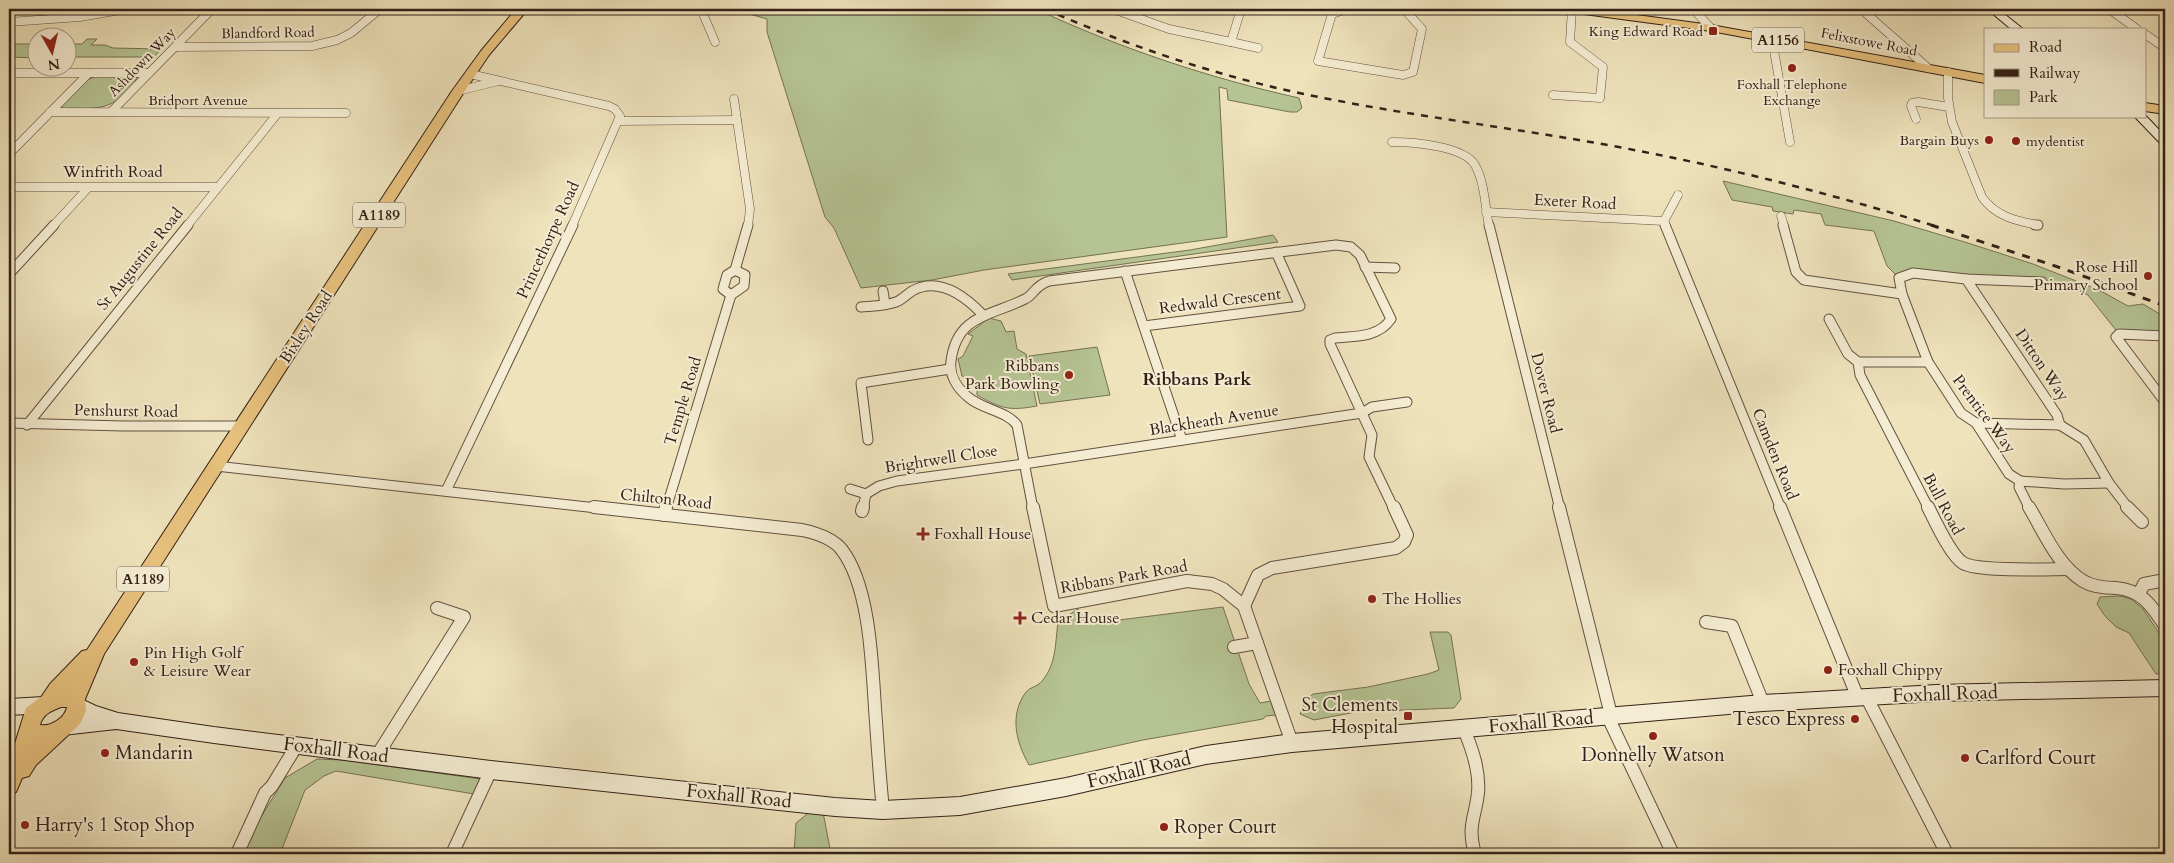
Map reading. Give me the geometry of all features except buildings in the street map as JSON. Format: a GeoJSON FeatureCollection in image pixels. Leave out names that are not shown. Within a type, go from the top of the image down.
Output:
{"type":"FeatureCollection","features":[{"type":"Feature","properties":{"kind":"main road","name":"Bixley Road"},"geometry":{"type":"LineString","coordinates":[[29,728],[33,714],[46,703],[96,650],[458,91],[522,9]]}},
{"type":"Feature","properties":{"kind":"main road","name":"Felixstowe Road"},"geometry":{"type":"LineString","coordinates":[[1570,9],[1772,38],[1984,79]]}},
{"type":"Feature","properties":{"kind":"main road"},"geometry":{"type":"LineString","coordinates":[[2146,107],[2165,110]]}},
{"type":"Feature","properties":{"kind":"main road","name":"Bixley Road"},"geometry":{"type":"LineString","coordinates":[[9,786],[29,758],[74,717],[76,702],[96,650]]}},
{"type":"Feature","properties":{"kind":"main road"},"geometry":{"type":"LineString","coordinates":[[46,703],[66,697],[76,702]]}},
{"type":"Feature","properties":{"kind":"main road"},"geometry":{"type":"LineString","coordinates":[[29,728],[33,734],[45,735],[62,729]]}},
{"type":"Feature","properties":{"kind":"main road"},"geometry":{"type":"LineString","coordinates":[[9,786],[22,757],[29,728]]}},
{"type":"Feature","properties":{"kind":"street"},"geometry":{"type":"LineString","coordinates":[[9,22],[80,17],[123,9]]}},
{"type":"Feature","properties":{"kind":"street","name":"Ashdown Way"},"geometry":{"type":"LineString","coordinates":[[111,112],[212,9]]}},
{"type":"Feature","properties":{"kind":"street","name":"Blandford Road"},"geometry":{"type":"LineString","coordinates":[[175,47],[312,46],[337,40],[351,33],[380,9]]}},
{"type":"Feature","properties":{"kind":"street"},"geometry":{"type":"LineString","coordinates":[[702,9],[714,42]]}},
{"type":"Feature","properties":{"kind":"street"},"geometry":{"type":"LineString","coordinates":[[1113,9],[1170,29],[1258,48]]}},
{"type":"Feature","properties":{"kind":"street"},"geometry":{"type":"LineString","coordinates":[[1232,42],[1241,9]]}},
{"type":"Feature","properties":{"kind":"street"},"geometry":{"type":"LineString","coordinates":[[1348,9],[1332,14],[1318,61],[1403,75],[1412,72],[1422,29],[1404,9]]}},
{"type":"Feature","properties":{"kind":"street"},"geometry":{"type":"LineString","coordinates":[[1553,96],[1600,98],[1602,68],[1570,42],[1570,9]]}},
{"type":"Feature","properties":{"kind":"street"},"geometry":{"type":"LineString","coordinates":[[1693,9],[1711,28]]}},
{"type":"Feature","properties":{"kind":"street"},"geometry":{"type":"LineString","coordinates":[[1861,9],[1928,68]]}},
{"type":"Feature","properties":{"kind":"street"},"geometry":{"type":"LineString","coordinates":[[1992,9],[2017,28]]}},
{"type":"Feature","properties":{"kind":"street"},"geometry":{"type":"LineString","coordinates":[[2109,9],[2136,28]]}},
{"type":"Feature","properties":{"kind":"street"},"geometry":{"type":"LineString","coordinates":[[2146,35],[2165,48]]}},
{"type":"Feature","properties":{"kind":"street"},"geometry":{"type":"LineString","coordinates":[[1772,38],[1790,142]]}},
{"type":"Feature","properties":{"kind":"street"},"geometry":{"type":"LineString","coordinates":[[1948,72],[1948,107],[1952,128],[1979,195],[1989,207],[2008,218],[2038,225]]}},
{"type":"Feature","properties":{"kind":"street"},"geometry":{"type":"LineString","coordinates":[[9,73],[149,73]]}},
{"type":"Feature","properties":{"kind":"street"},"geometry":{"type":"LineString","coordinates":[[9,154],[89,73]]}},
{"type":"Feature","properties":{"kind":"street"},"geometry":{"type":"LineString","coordinates":[[470,74],[609,106],[618,112],[618,121],[737,120]]}},
{"type":"Feature","properties":{"kind":"street"},"geometry":{"type":"LineString","coordinates":[[458,91],[499,81]]}},
{"type":"Feature","properties":{"kind":"street","name":"Temple Road"},"geometry":{"type":"LineString","coordinates":[[731,295],[723,288],[727,276],[735,270],[746,236],[750,209],[734,99]]}},
{"type":"Feature","properties":{"kind":"street"},"geometry":{"type":"LineString","coordinates":[[1916,119],[1911,106],[1912,103],[1918,102],[1948,107]]}},
{"type":"Feature","properties":{"kind":"street","name":"Bridport Avenue"},"geometry":{"type":"LineString","coordinates":[[50,112],[346,113]]}},
{"type":"Feature","properties":{"kind":"street","name":"St Augustine Road"},"geometry":{"type":"LineString","coordinates":[[27,424],[216,187],[278,113]]}},
{"type":"Feature","properties":{"kind":"street"},"geometry":{"type":"LineString","coordinates":[[2142,118],[2165,142]]}},
{"type":"Feature","properties":{"kind":"street","name":"Princethorpe Road"},"geometry":{"type":"LineString","coordinates":[[446,491],[574,222],[618,121]]}},
{"type":"Feature","properties":{"kind":"street"},"geometry":{"type":"LineString","coordinates":[[9,141],[21,141]]}},
{"type":"Feature","properties":{"kind":"street","name":"Dover Road"},"geometry":{"type":"LineString","coordinates":[[1392,142],[1416,143],[1464,153],[1472,160],[1477,169],[1609,715],[1673,854]]}},
{"type":"Feature","properties":{"kind":"street","name":"Winfrith Road"},"geometry":{"type":"LineString","coordinates":[[9,187],[216,187]]}},
{"type":"Feature","properties":{"kind":"street"},"geometry":{"type":"LineString","coordinates":[[9,274],[88,188]]}},
{"type":"Feature","properties":{"kind":"street"},"geometry":{"type":"LineString","coordinates":[[1664,221],[1678,195]]}},
{"type":"Feature","properties":{"kind":"street","name":"Exeter Road"},"geometry":{"type":"LineString","coordinates":[[1486,212],[1664,221]]}},
{"type":"Feature","properties":{"kind":"street"},"geometry":{"type":"LineString","coordinates":[[1781,216],[1796,272],[1804,280],[1902,294]]}},
{"type":"Feature","properties":{"kind":"street","name":"Camden Road"},"geometry":{"type":"LineString","coordinates":[[1664,221],[1863,698],[1947,854]]}},
{"type":"Feature","properties":{"kind":"street"},"geometry":{"type":"LineString","coordinates":[[868,440],[861,382],[950,369],[953,345],[960,333],[983,315],[1028,298],[1031,291],[1040,284],[1049,281],[1276,252],[1344,245],[1356,250],[1391,319],[1387,327],[1377,333],[1334,338],[1330,340],[1330,344],[1372,435],[1369,457],[1407,535],[1404,542],[1396,548],[1272,568],[1258,575],[1244,606],[1292,743]]}},
{"type":"Feature","properties":{"kind":"street","name":"Redwald Crescent"},"geometry":{"type":"LineString","coordinates":[[1144,326],[1300,306],[1276,252]]}},
{"type":"Feature","properties":{"kind":"street"},"geometry":{"type":"LineString","coordinates":[[1365,267],[1395,268]]}},
{"type":"Feature","properties":{"kind":"street","name":"Temple Road"},"geometry":{"type":"LineString","coordinates":[[664,515],[731,295],[742,289],[746,279],[745,275],[735,270]]}},
{"type":"Feature","properties":{"kind":"street"},"geometry":{"type":"LineString","coordinates":[[1125,271],[1182,440]]}},
{"type":"Feature","properties":{"kind":"street"},"geometry":{"type":"LineString","coordinates":[[1858,362],[1928,362],[1902,294],[1899,278],[1913,273],[1966,279],[2042,282]]}},
{"type":"Feature","properties":{"kind":"street","name":"Ditton Way"},"geometry":{"type":"LineString","coordinates":[[1966,279],[2057,415],[2060,425],[1976,423]]}},
{"type":"Feature","properties":{"kind":"street"},"geometry":{"type":"LineString","coordinates":[[861,308],[900,300],[912,291],[925,287],[945,287],[956,291],[983,315]]}},
{"type":"Feature","properties":{"kind":"street"},"geometry":{"type":"LineString","coordinates":[[883,291],[885,304]]}},
{"type":"Feature","properties":{"kind":"street","name":"Bull Road"},"geometry":{"type":"LineString","coordinates":[[1829,319],[1848,354],[1858,362],[1860,375],[1952,552],[1963,563],[1985,568],[2068,569]]}},
{"type":"Feature","properties":{"kind":"street"},"geometry":{"type":"LineString","coordinates":[[2165,336],[2119,334],[2116,339],[2165,402]]}},
{"type":"Feature","properties":{"kind":"street","name":"Prentice Way"},"geometry":{"type":"LineString","coordinates":[[1928,362],[1961,413],[1976,423],[2010,474],[2020,480]]}},
{"type":"Feature","properties":{"kind":"street","name":"Ribbans Park Road"},"geometry":{"type":"LineString","coordinates":[[950,369],[958,387],[968,397],[981,407],[1012,418],[1017,425],[1054,606],[1188,581],[1212,584],[1223,589],[1244,606]]}},
{"type":"Feature","properties":{"kind":"street","name":"Blackheath Avenue"},"geometry":{"type":"LineString","coordinates":[[1024,464],[1362,413],[1372,407],[1407,402]]}},
{"type":"Feature","properties":{"kind":"street","name":"Penshurst Road"},"geometry":{"type":"LineString","coordinates":[[9,423],[242,426]]}},
{"type":"Feature","properties":{"kind":"street"},"geometry":{"type":"LineString","coordinates":[[2060,425],[2084,440],[2109,483],[2126,506],[2142,522]]}},
{"type":"Feature","properties":{"kind":"street","name":"Brightwell Close"},"geometry":{"type":"LineString","coordinates":[[866,494],[879,486],[897,481],[1012,464],[1024,464]]}},
{"type":"Feature","properties":{"kind":"street","name":"Chilton Road"},"geometry":{"type":"LineString","coordinates":[[216,466],[802,530],[824,537],[842,550],[856,581],[867,624],[873,666],[883,810]]}},
{"type":"Feature","properties":{"kind":"street"},"geometry":{"type":"LineString","coordinates":[[2109,483],[2064,484],[2020,480],[2019,487],[2022,495],[2068,569],[2092,586],[2103,589],[2126,589],[2139,594],[2149,603],[2165,626]]}},
{"type":"Feature","properties":{"kind":"street"},"geometry":{"type":"LineString","coordinates":[[850,489],[866,494],[862,511]]}},
{"type":"Feature","properties":{"kind":"street"},"geometry":{"type":"LineString","coordinates":[[2139,594],[2144,584],[2165,580]]}},
{"type":"Feature","properties":{"kind":"street"},"geometry":{"type":"LineString","coordinates":[[378,754],[464,617],[437,608]]}},
{"type":"Feature","properties":{"kind":"street"},"geometry":{"type":"LineString","coordinates":[[1706,622],[1732,626],[1764,703]]}},
{"type":"Feature","properties":{"kind":"street"},"geometry":{"type":"LineString","coordinates":[[1234,647],[1257,643]]}},
{"type":"Feature","properties":{"kind":"street","name":"Foxhall Road"},"geometry":{"type":"LineString","coordinates":[[76,702],[92,713],[118,721],[297,746],[378,754],[491,770],[835,808],[883,810],[960,806],[1066,787],[1206,756],[1292,743],[1764,703],[1936,693],[2165,688]]}},
{"type":"Feature","properties":{"kind":"street"},"geometry":{"type":"LineString","coordinates":[[9,707],[46,703]]}},
{"type":"Feature","properties":{"kind":"street"},"geometry":{"type":"LineString","coordinates":[[9,713],[29,728]]}},
{"type":"Feature","properties":{"kind":"street","name":"Foxhall Road"},"geometry":{"type":"LineString","coordinates":[[62,729],[118,721]]}},
{"type":"Feature","properties":{"kind":"street"},"geometry":{"type":"LineString","coordinates":[[1464,729],[1474,754],[1477,771],[1477,799],[1470,830],[1475,854]]}},
{"type":"Feature","properties":{"kind":"street"},"geometry":{"type":"LineString","coordinates":[[237,854],[265,794],[297,746]]}},
{"type":"Feature","properties":{"kind":"street"},"geometry":{"type":"LineString","coordinates":[[452,854],[491,770]]}},
{"type":"Feature","properties":{"kind":"green space"},"geometry":{"type":"Polygon","coordinates":[[[745,9],[1036,9],[1099,37],[1165,61],[1299,98],[1302,108],[1297,112],[1290,112],[1228,100],[1227,89],[1219,87],[1227,237],[984,270],[932,280],[861,288],[834,228],[825,217],[767,32],[767,19],[746,13],[745,9]]]}},
{"type":"Feature","properties":{"kind":"green space"},"geometry":{"type":"Polygon","coordinates":[[[87,39],[97,39],[91,45],[105,45],[113,48],[161,49],[154,57],[78,57],[78,44],[82,44],[87,39]]]}},
{"type":"Feature","properties":{"kind":"green space"},"geometry":{"type":"Polygon","coordinates":[[[9,44],[28,44],[28,58],[9,57],[9,44]]]}},
{"type":"Feature","properties":{"kind":"green space"},"geometry":{"type":"Polygon","coordinates":[[[96,76],[135,76],[137,78],[122,97],[105,106],[86,109],[63,109],[61,107],[85,81],[96,76]]]}},
{"type":"Feature","properties":{"kind":"green space"},"geometry":{"type":"Polygon","coordinates":[[[1723,181],[1894,221],[2033,264],[2099,290],[2128,306],[2143,304],[2165,317],[2165,335],[2119,334],[2088,295],[2061,282],[1913,273],[1899,278],[1887,266],[1874,231],[1825,225],[1821,214],[1794,210],[1793,214],[1773,211],[1772,207],[1732,200],[1723,181]]]}},
{"type":"Feature","properties":{"kind":"green space"},"geometry":{"type":"Polygon","coordinates":[[[1273,235],[1278,242],[1012,280],[1008,274],[1190,250],[1273,235]]]}},
{"type":"Feature","properties":{"kind":"green space"},"geometry":{"type":"Polygon","coordinates":[[[989,318],[1001,321],[1006,332],[1014,331],[1017,349],[1026,354],[1037,406],[1006,408],[1000,406],[977,395],[977,390],[966,377],[962,376],[958,359],[963,356],[973,336],[968,334],[989,318]]]}},
{"type":"Feature","properties":{"kind":"green space","name":"Ribbans Park Bowling"},"geometry":{"type":"Polygon","coordinates":[[[1097,347],[1110,395],[1040,404],[1029,356],[1097,347]]]}},
{"type":"Feature","properties":{"kind":"green space"},"geometry":{"type":"Polygon","coordinates":[[[2120,596],[2131,599],[2143,609],[2165,642],[2165,674],[2156,674],[2129,633],[2116,627],[2097,604],[2100,597],[2120,596]]]}},
{"type":"Feature","properties":{"kind":"green space"},"geometry":{"type":"Polygon","coordinates":[[[1223,607],[1249,684],[1260,703],[1271,701],[1276,715],[1266,716],[1263,719],[1143,740],[1029,765],[1024,756],[1016,729],[1017,710],[1026,692],[1041,683],[1049,670],[1055,651],[1058,622],[1078,609],[1087,624],[1223,607]]]}},
{"type":"Feature","properties":{"kind":"green space"},"geometry":{"type":"Polygon","coordinates":[[[1430,632],[1448,632],[1451,635],[1461,699],[1454,708],[1356,712],[1314,720],[1300,714],[1306,700],[1313,694],[1368,687],[1439,670],[1430,632]]]}},
{"type":"Feature","properties":{"kind":"green space"},"geometry":{"type":"Polygon","coordinates":[[[317,759],[342,760],[481,779],[474,794],[336,771],[324,776],[305,790],[280,854],[242,854],[251,833],[285,778],[317,759]]]}},
{"type":"Feature","properties":{"kind":"green space"},"geometry":{"type":"Polygon","coordinates":[[[811,811],[823,812],[831,854],[794,854],[796,823],[811,811]]]}},
{"type":"Feature","properties":{"kind":"railway"},"geometry":{"type":"LineString","coordinates":[[1045,9],[1138,46],[1202,68],[1266,85],[1377,108],[1574,139],[1694,162],[1815,191],[1935,226]]}},
{"type":"Feature","properties":{"kind":"railway"},"geometry":{"type":"LineString","coordinates":[[1931,225],[2061,268],[2165,306]]}},
{"type":"Feature","properties":{"kind":"place","name":"King Edward Road"},"geometry":{"type":"Point","coordinates":[1713,31]}},
{"type":"Feature","properties":{"kind":"place","name":"Foxhall Telephone Exchange"},"geometry":{"type":"Point","coordinates":[1792,68]}},
{"type":"Feature","properties":{"kind":"place","name":"Bargain Buys"},"geometry":{"type":"Point","coordinates":[1989,140]}},
{"type":"Feature","properties":{"kind":"place","name":"mydentist"},"geometry":{"type":"Point","coordinates":[2016,141]}},
{"type":"Feature","properties":{"kind":"place","name":"Rose Hill Primary School"},"geometry":{"type":"Point","coordinates":[2148,276]}},
{"type":"Feature","properties":{"kind":"place","name":"Ribbans Park Bowling"},"geometry":{"type":"Point","coordinates":[1069,375]}},
{"type":"Feature","properties":{"kind":"place","name":"Foxhall House"},"geometry":{"type":"Point","coordinates":[923,534]}},
{"type":"Feature","properties":{"kind":"place","name":"The Hollies"},"geometry":{"type":"Point","coordinates":[1372,599]}},
{"type":"Feature","properties":{"kind":"place","name":"Cedar House"},"geometry":{"type":"Point","coordinates":[1020,618]}},
{"type":"Feature","properties":{"kind":"place","name":"Pin High Golf & Leisure Wear"},"geometry":{"type":"Point","coordinates":[134,662]}},
{"type":"Feature","properties":{"kind":"place","name":"Foxhall Chippy"},"geometry":{"type":"Point","coordinates":[1828,670]}},
{"type":"Feature","properties":{"kind":"place","name":"St Clements Hospital"},"geometry":{"type":"Point","coordinates":[1408,716]}},
{"type":"Feature","properties":{"kind":"place","name":"Tesco Express"},"geometry":{"type":"Point","coordinates":[1855,719]}},
{"type":"Feature","properties":{"kind":"place","name":"Donnelly Watson"},"geometry":{"type":"Point","coordinates":[1653,736]}},
{"type":"Feature","properties":{"kind":"place","name":"Mandarin"},"geometry":{"type":"Point","coordinates":[105,753]}},
{"type":"Feature","properties":{"kind":"place","name":"Carlford Court"},"geometry":{"type":"Point","coordinates":[1965,758]}},
{"type":"Feature","properties":{"kind":"place","name":"Harry's 1 Stop Shop"},"geometry":{"type":"Point","coordinates":[25,825]}},
{"type":"Feature","properties":{"kind":"place","name":"Roper Court"},"geometry":{"type":"Point","coordinates":[1164,827]}},
{"type":"Feature","properties":{"kind":"district","name":"Ribbans Park"},"geometry":{"type":"Point","coordinates":[1197,379]}}]}
